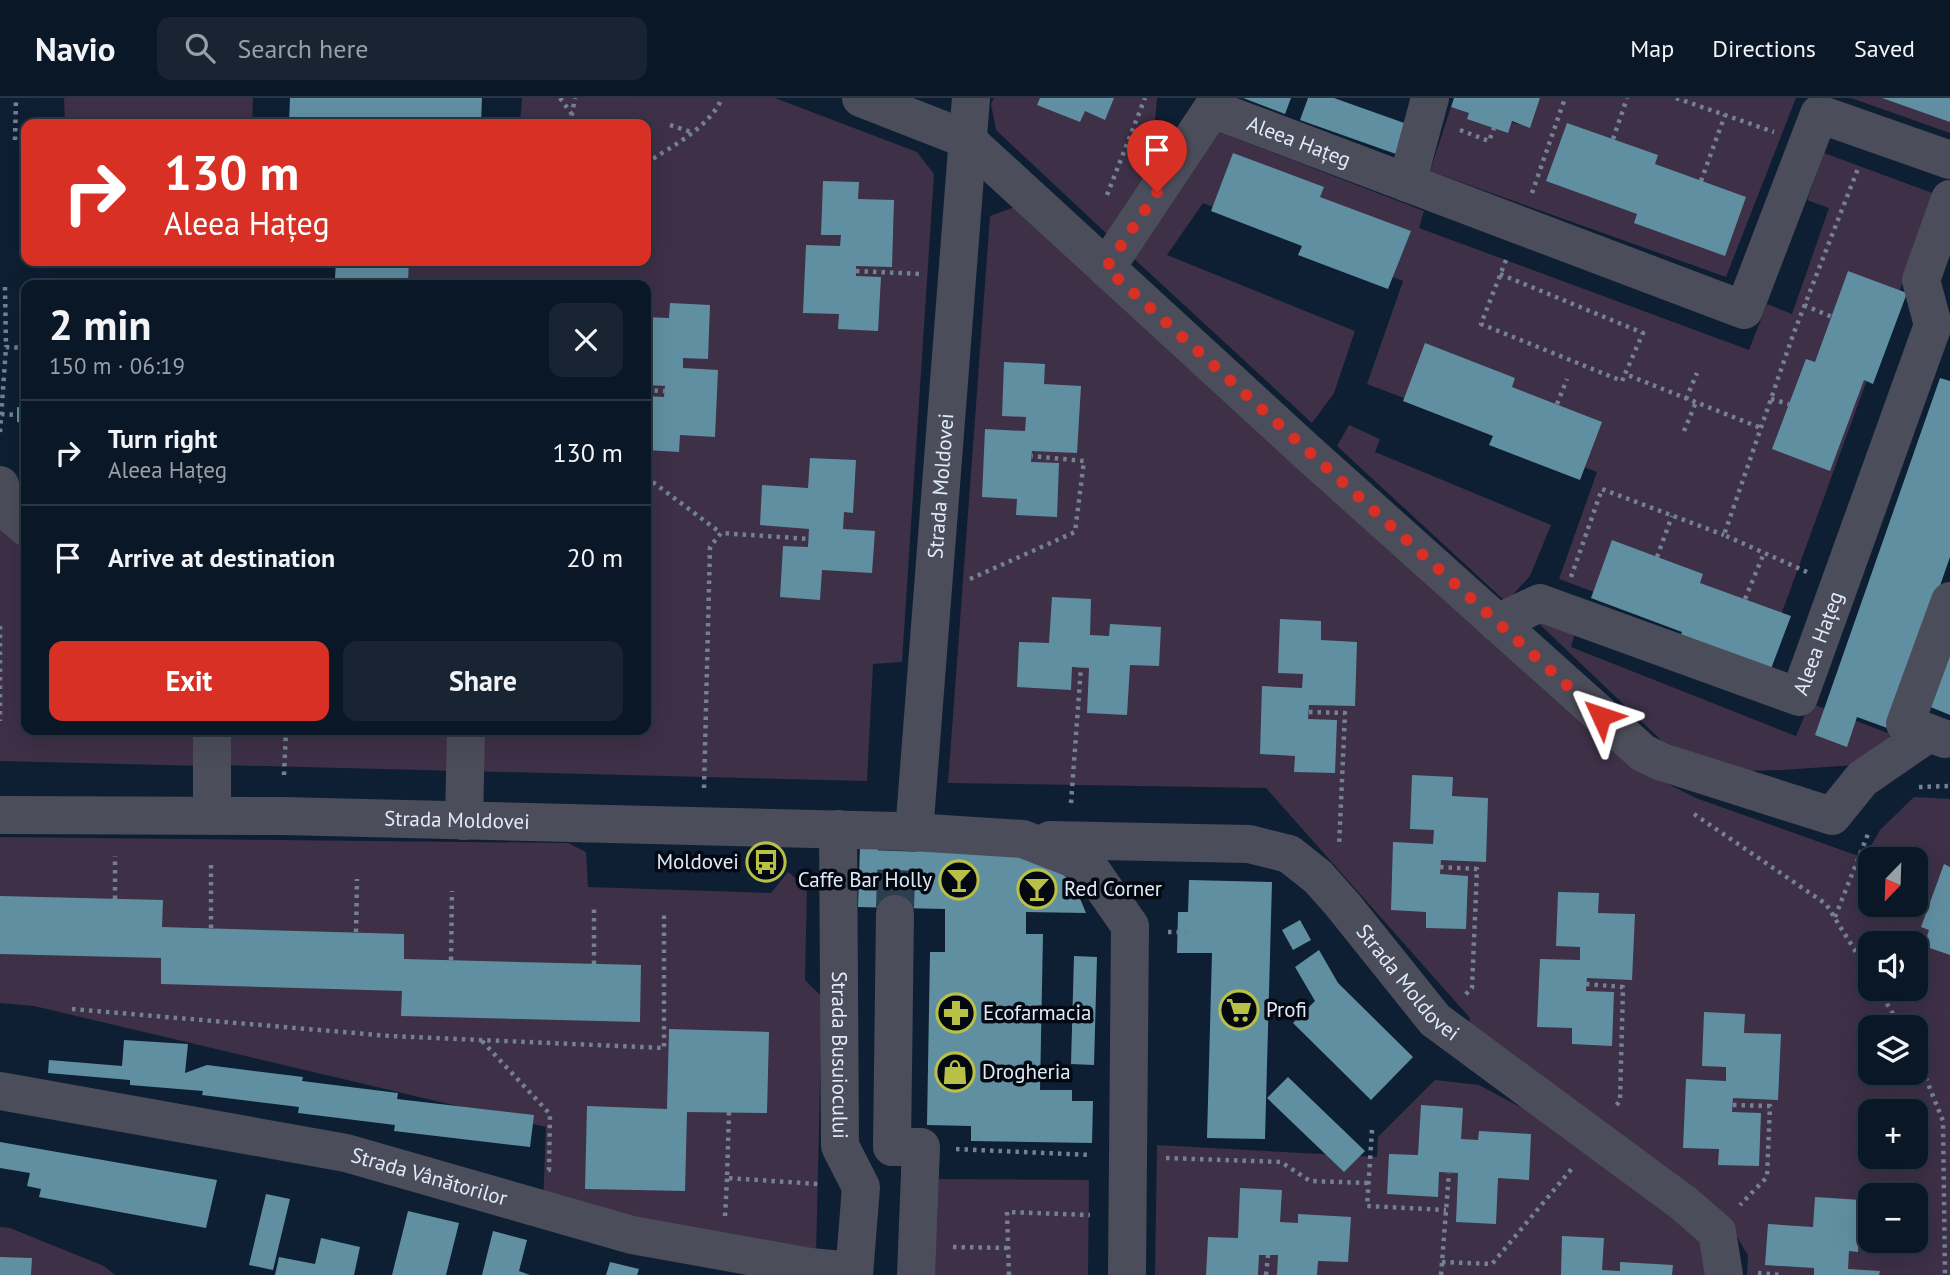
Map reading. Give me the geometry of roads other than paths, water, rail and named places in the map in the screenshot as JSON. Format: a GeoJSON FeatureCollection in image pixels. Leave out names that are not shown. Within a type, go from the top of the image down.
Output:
{"type":"FeatureCollection","features":[{"type":"Feature","properties":{"kind":"street"},"geometry":{"type":"LineString","coordinates":[[861,98],[966,139],[1643,753],[1662,762],[1832,816],[1862,779],[1939,737]]}},
{"type":"Feature","properties":{"kind":"street","name":"Strada Moldovei"},"geometry":{"type":"LineString","coordinates":[[903,841],[971,98]]}},
{"type":"Feature","properties":{"kind":"street"},"geometry":{"type":"LineString","coordinates":[[1407,183],[1430,98]]}},
{"type":"Feature","properties":{"kind":"street","name":"Aleea Hațeg"},"geometry":{"type":"LineString","coordinates":[[1106,268],[1212,109],[1744,310],[1819,114],[1950,160]]}},
{"type":"Feature","properties":{"kind":"street","name":"Aleea Hațeg"},"geometry":{"type":"LineString","coordinates":[[1497,623],[1540,603],[1799,697],[1839,585],[1942,328],[1921,280],[1950,199]]}},
{"type":"Feature","properties":{"kind":"street"},"geometry":{"type":"LineString","coordinates":[[0,485],[6,510],[21,523]]}},
{"type":"Feature","properties":{"kind":"street"},"geometry":{"type":"LineString","coordinates":[[1939,737],[1905,724],[1950,601]]}},
{"type":"Feature","properties":{"kind":"street"},"geometry":{"type":"LineString","coordinates":[[212,735],[212,816]]}},
{"type":"Feature","properties":{"kind":"street"},"geometry":{"type":"LineString","coordinates":[[464,821],[466,735]]}},
{"type":"Feature","properties":{"kind":"street","name":"Strada Moldovei"},"geometry":{"type":"LineString","coordinates":[[0,815],[212,816],[838,829],[903,841],[1023,839],[1249,844],[1289,854],[1318,877],[1342,904],[1435,1020],[1682,1202],[1717,1232],[1740,1274]]}},
{"type":"Feature","properties":{"kind":"street","name":"Strada Busuiocului"},"geometry":{"type":"LineString","coordinates":[[838,829],[840,1146],[860,1187],[854,1273]]}},
{"type":"Feature","properties":{"kind":"street","name":"Strada Moldovei"},"geometry":{"type":"LineString","coordinates":[[1023,839],[1087,864],[1130,926],[1127,1275]]}},
{"type":"Feature","properties":{"kind":"street"},"geometry":{"type":"LineString","coordinates":[[895,910],[892,1147],[921,1147],[917,1261]]}},
{"type":"Feature","properties":{"kind":"street","name":"Strada Vânătorilor"},"geometry":{"type":"LineString","coordinates":[[0,1091],[346,1153],[632,1235],[854,1273]]}},
{"type":"Feature","properties":{"kind":"tunnel"},"geometry":{"type":"LineString","coordinates":[[895,908],[897,848]]}},
{"type":"Feature","properties":{"kind":"place","name":"Moldovei"},"geometry":{"type":"Point","coordinates":[766,862]}},
{"type":"Feature","properties":{"kind":"place","name":"Caffe Bar Holly"},"geometry":{"type":"Point","coordinates":[959,880]}},
{"type":"Feature","properties":{"kind":"place","name":"Red Corner"},"geometry":{"type":"Point","coordinates":[1037,889]}},
{"type":"Feature","properties":{"kind":"place","name":"Profi"},"geometry":{"type":"Point","coordinates":[1239,1010]}},
{"type":"Feature","properties":{"kind":"place","name":"Ecofarmacia"},"geometry":{"type":"Point","coordinates":[956,1013]}},
{"type":"Feature","properties":{"kind":"place","name":"Drogheria"},"geometry":{"type":"Point","coordinates":[955,1072]}}]}
